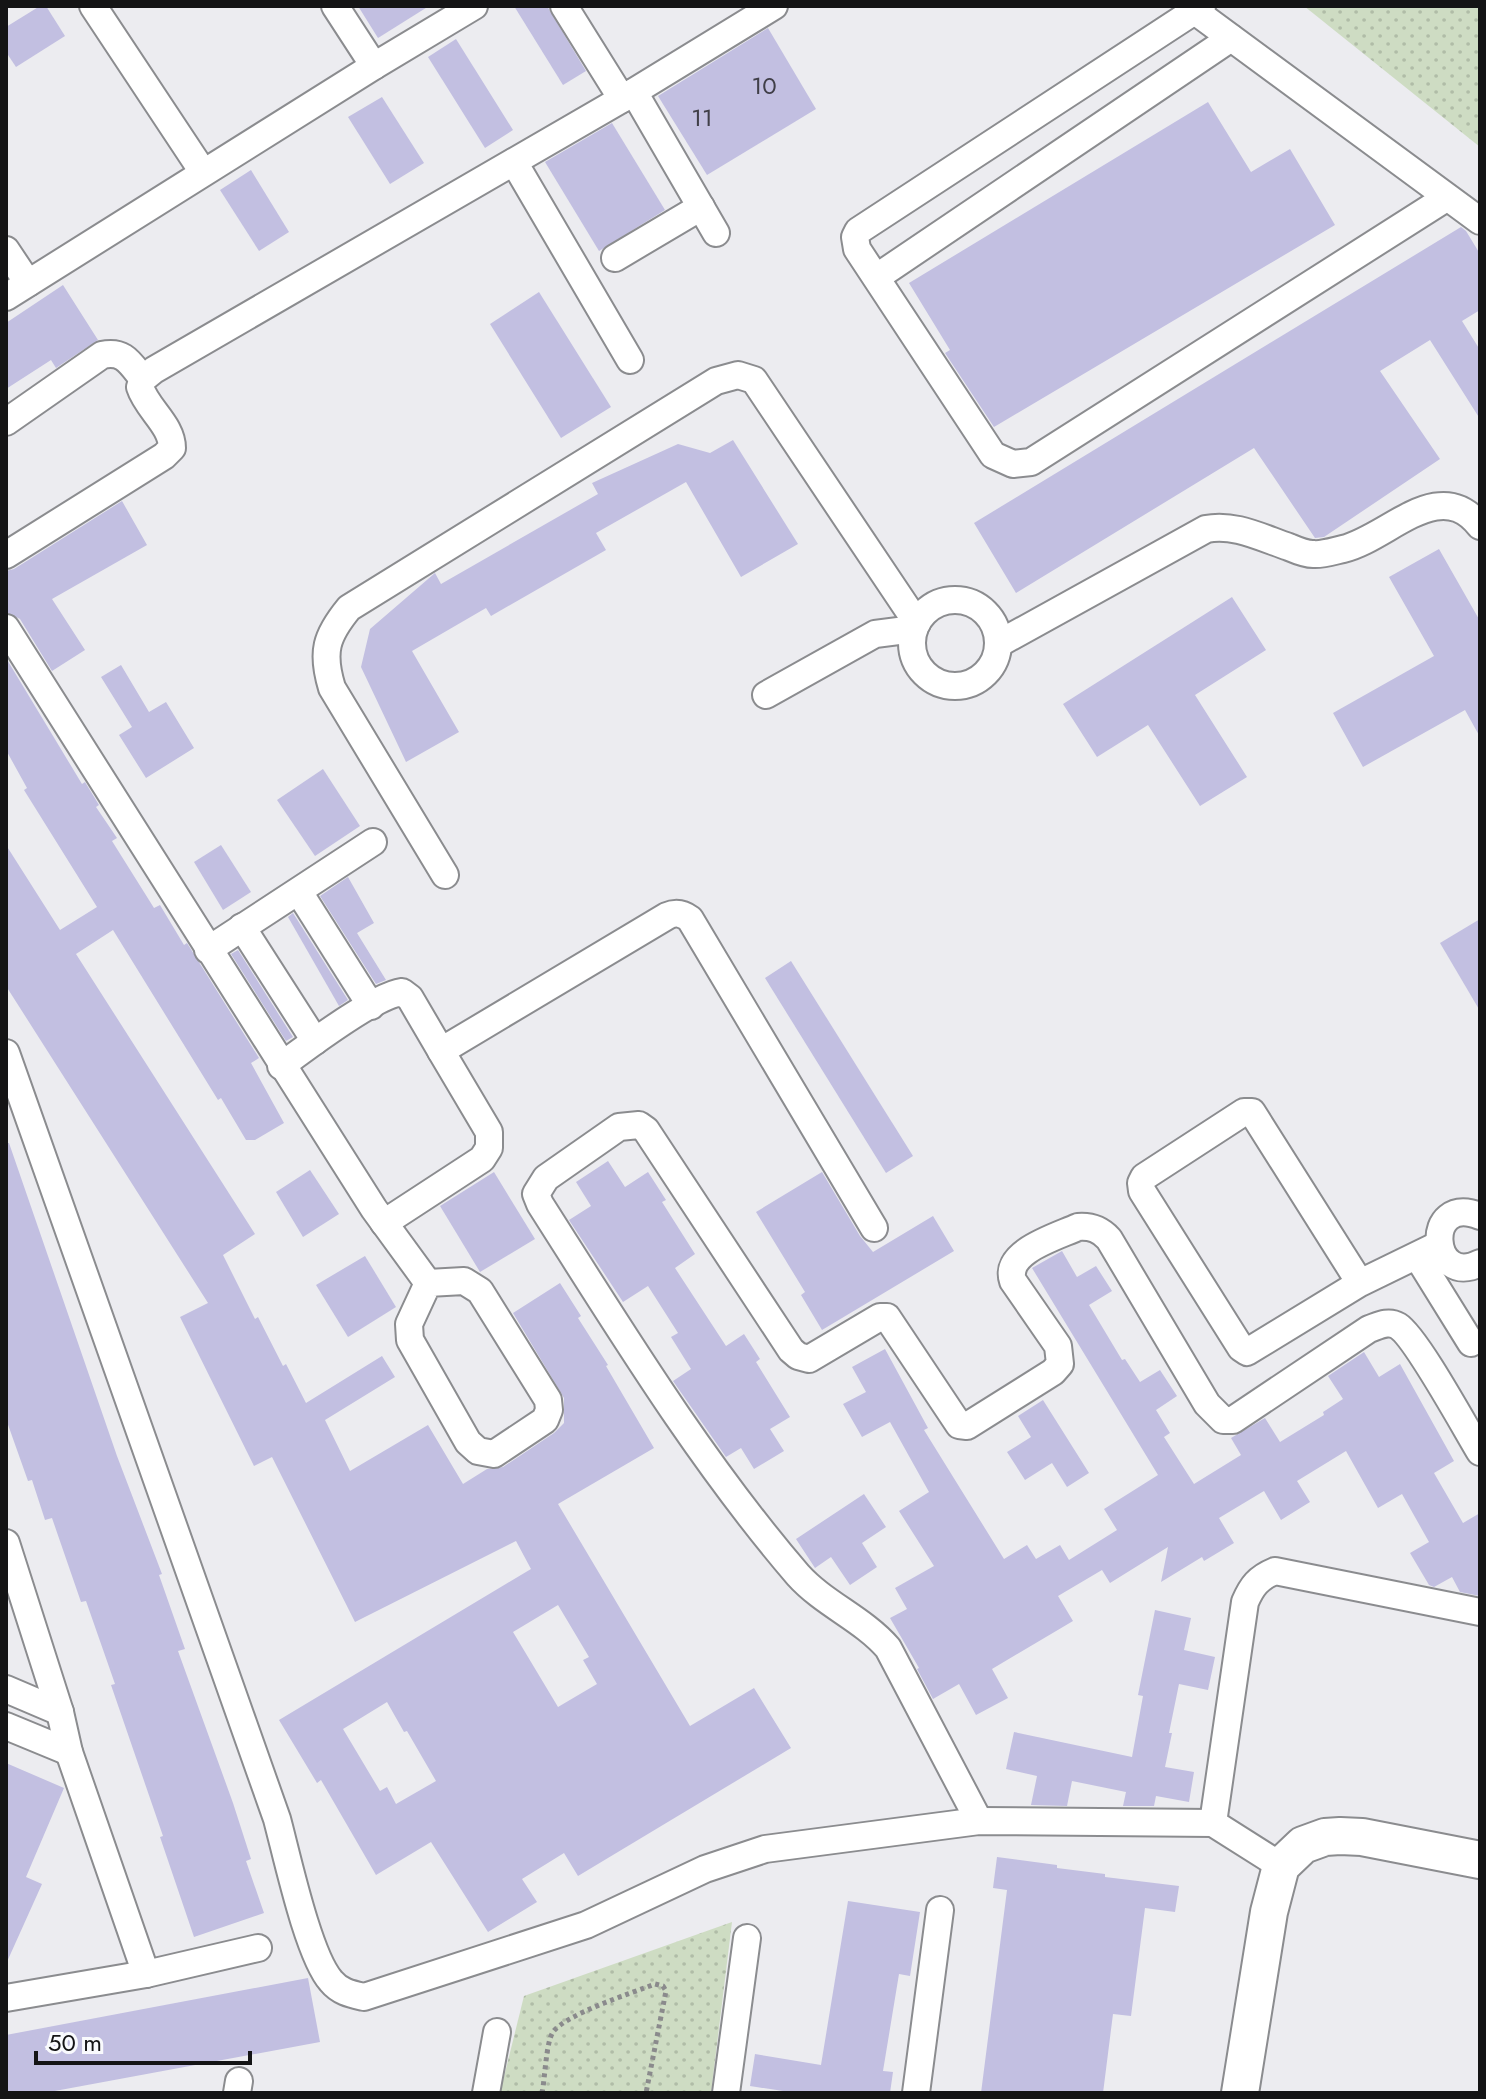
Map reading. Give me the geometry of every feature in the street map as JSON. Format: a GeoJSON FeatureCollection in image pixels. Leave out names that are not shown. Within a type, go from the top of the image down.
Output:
{"type":"FeatureCollection","features":[{"type":"Feature","properties":{"kind":"street"},"geometry":{"type":"LineString","coordinates":[[93,6],[203,172]]}},
{"type":"Feature","properties":{"kind":"street"},"geometry":{"type":"LineString","coordinates":[[335,6],[374,66]]}},
{"type":"Feature","properties":{"kind":"street"},"geometry":{"type":"LineString","coordinates":[[6,250],[17,290],[474,6]]}},
{"type":"Feature","properties":{"kind":"street"},"geometry":{"type":"LineString","coordinates":[[564,6],[628,96],[716,233]]}},
{"type":"Feature","properties":{"kind":"street"},"geometry":{"type":"LineString","coordinates":[[6,555],[172,448],[169,433],[140,387],[143,379],[154,370],[628,96],[774,6]]}},
{"type":"Feature","properties":{"kind":"street"},"geometry":{"type":"LineString","coordinates":[[1446,198],[1031,462],[1013,464],[993,455],[857,249],[855,237],[858,231],[1194,8],[1480,221]]}},
{"type":"Feature","properties":{"kind":"street"},"geometry":{"type":"LineString","coordinates":[[877,277],[1231,38]]}},
{"type":"Feature","properties":{"kind":"street"},"geometry":{"type":"LineString","coordinates":[[514,162],[630,360]]}},
{"type":"Feature","properties":{"kind":"street"},"geometry":{"type":"LineString","coordinates":[[615,258],[701,207]]}},
{"type":"Feature","properties":{"kind":"street"},"geometry":{"type":"LineString","coordinates":[[6,422],[102,355],[114,352],[123,355],[143,379]]}},
{"type":"Feature","properties":{"kind":"street"},"geometry":{"type":"LineString","coordinates":[[445,875],[332,688],[326,668],[326,646],[333,628],[349,608],[716,381],[738,375],[754,380],[914,632],[915,659],[922,671],[934,681],[947,686],[962,686],[987,671],[995,658],[998,644],[991,619],[981,609],[969,602],[942,602],[930,608],[914,632],[895,644],[876,649],[771,702]]}},
{"type":"Feature","properties":{"kind":"street"},"geometry":{"type":"LineString","coordinates":[[998,644],[1206,529],[1229,527],[1311,555],[1348,548],[1427,507],[1448,504],[1458,507],[1469,512],[1480,526]]}},
{"type":"Feature","properties":{"kind":"street"},"geometry":{"type":"LineString","coordinates":[[6,628],[281,1066],[384,1223],[428,1283]]}},
{"type":"Feature","properties":{"kind":"street"},"geometry":{"type":"LineString","coordinates":[[208,950],[373,842]]}},
{"type":"Feature","properties":{"kind":"street"},"geometry":{"type":"LineString","coordinates":[[299,892],[371,1006]]}},
{"type":"Feature","properties":{"kind":"street"},"geometry":{"type":"LineString","coordinates":[[441,1051],[674,912],[683,914],[690,919],[874,1228]]}},
{"type":"Feature","properties":{"kind":"street"},"geometry":{"type":"LineString","coordinates":[[242,927],[315,1041]]}},
{"type":"Feature","properties":{"kind":"street"},"geometry":{"type":"LineString","coordinates":[[281,1066],[315,1041],[394,993],[402,992],[410,998],[489,1132],[489,1148],[482,1159],[384,1223]]}},
{"type":"Feature","properties":{"kind":"street"},"geometry":{"type":"LineString","coordinates":[[6,1053],[277,1819],[311,1939],[329,1979],[343,1992],[364,1997],[586,1925],[705,1869],[765,1849],[979,1821],[1213,1823],[1281,1866]]}},
{"type":"Feature","properties":{"kind":"street"},"geometry":{"type":"LineString","coordinates":[[1360,1283],[1252,1112],[1244,1112],[1144,1177],[1141,1183],[1142,1191],[1244,1351],[1251,1350],[1360,1283],[1428,1251],[1441,1227],[1453,1215],[1471,1212],[1480,1216]]}},
{"type":"Feature","properties":{"kind":"street"},"geometry":{"type":"LineString","coordinates":[[979,1821],[888,1648],[877,1636],[805,1583],[734,1497],[660,1391],[540,1204],[536,1194],[546,1178],[619,1127],[639,1125],[646,1130],[791,1350],[809,1359],[880,1317],[887,1317],[959,1425],[967,1426],[1053,1372],[1060,1364],[1058,1346],[1010,1272],[1012,1264],[1021,1255],[1078,1227],[1088,1226],[1102,1231],[1109,1239],[1207,1404],[1223,1420],[1233,1420],[1369,1329],[1386,1323],[1398,1327],[1414,1344],[1480,1452]]}},
{"type":"Feature","properties":{"kind":"street"},"geometry":{"type":"LineString","coordinates":[[1428,1251],[1442,1254],[1456,1265],[1465,1267],[1480,1263]]}},
{"type":"Feature","properties":{"kind":"street"},"geometry":{"type":"LineString","coordinates":[[1428,1251],[1471,1343]]}},
{"type":"Feature","properties":{"kind":"street"},"geometry":{"type":"LineString","coordinates":[[464,1281],[480,1291],[548,1400],[549,1410],[545,1420],[494,1454],[478,1451],[468,1442],[410,1340],[409,1324],[428,1283],[464,1281]]}},
{"type":"Feature","properties":{"kind":"street"},"geometry":{"type":"LineString","coordinates":[[6,1543],[60,1712],[69,1752],[146,1974]]}},
{"type":"Feature","properties":{"kind":"street"},"geometry":{"type":"LineString","coordinates":[[1213,1823],[1245,1602],[1250,1589],[1260,1577],[1275,1571],[1480,1612]]}},
{"type":"Feature","properties":{"kind":"street"},"geometry":{"type":"LineString","coordinates":[[6,1689],[60,1712]]}},
{"type":"Feature","properties":{"kind":"street"},"geometry":{"type":"LineString","coordinates":[[6,1726],[69,1752]]}},
{"type":"Feature","properties":{"kind":"street"},"geometry":{"type":"LineString","coordinates":[[1240,2093],[1269,1912],[1281,1866],[1303,1845],[1325,1837],[1340,1836],[1362,1837],[1480,1860]]}},
{"type":"Feature","properties":{"kind":"street"},"geometry":{"type":"LineString","coordinates":[[916,2093],[940,1910]]}},
{"type":"Feature","properties":{"kind":"street"},"geometry":{"type":"LineString","coordinates":[[726,2093],[747,1938]]}},
{"type":"Feature","properties":{"kind":"street"},"geometry":{"type":"LineString","coordinates":[[6,1998],[146,1974],[258,1948]]}},
{"type":"Feature","properties":{"kind":"street"},"geometry":{"type":"LineString","coordinates":[[486,2093],[497,2032]]}},
{"type":"Feature","properties":{"kind":"path"},"geometry":{"type":"LineString","coordinates":[[542,2093],[551,2034],[560,2025],[655,1984],[663,1986],[666,1991],[646,2093]]}},
{"type":"Feature","properties":{"kind":"green space"},"geometry":{"type":"Polygon","coordinates":[[[1304,6],[1480,6],[1480,147],[1304,6]]]}},
{"type":"Feature","properties":{"kind":"green space"},"geometry":{"type":"Polygon","coordinates":[[[732,1922],[711,2093],[500,2093],[524,1996],[732,1922]]]}},
{"type":"Feature","properties":{"kind":"building"},"geometry":{"type":"Polygon","coordinates":[[[40,6],[46,6],[65,36],[16,67],[6,52],[6,27],[40,6]]]}},
{"type":"Feature","properties":{"kind":"building"},"geometry":{"type":"Polygon","coordinates":[[[358,6],[429,6],[378,38],[358,6]]]}},
{"type":"Feature","properties":{"kind":"building"},"geometry":{"type":"Polygon","coordinates":[[[514,6],[547,6],[586,71],[563,85],[514,6]]]}},
{"type":"Feature","properties":{"kind":"building"},"geometry":{"type":"Polygon","coordinates":[[[768,28],[816,109],[707,175],[658,96],[768,28]]]}},
{"type":"Feature","properties":{"kind":"building"},"geometry":{"type":"Polygon","coordinates":[[[456,39],[513,130],[485,148],[428,57],[456,39]]]}},
{"type":"Feature","properties":{"kind":"building"},"geometry":{"type":"Polygon","coordinates":[[[382,97],[424,163],[390,184],[348,117],[382,97]]]}},
{"type":"Feature","properties":{"kind":"building"},"geometry":{"type":"Polygon","coordinates":[[[1208,102],[1251,172],[1290,149],[1335,225],[994,427],[945,353],[950,350],[909,283],[1208,102]]]}},
{"type":"Feature","properties":{"kind":"building"},"geometry":{"type":"Polygon","coordinates":[[[612,123],[665,210],[599,251],[545,162],[612,123]]]}},
{"type":"Feature","properties":{"kind":"building"},"geometry":{"type":"Polygon","coordinates":[[[251,170],[289,232],[259,251],[220,190],[251,170]]]}},
{"type":"Feature","properties":{"kind":"building"},"geometry":{"type":"Polygon","coordinates":[[[1461,227],[1480,254],[1480,310],[1462,321],[1480,350],[1480,419],[1430,340],[1380,371],[1440,459],[1324,537],[1315,538],[1254,448],[1016,593],[974,523],[1461,227]]]}},
{"type":"Feature","properties":{"kind":"building"},"geometry":{"type":"Polygon","coordinates":[[[63,285],[98,340],[56,368],[51,360],[6,389],[6,323],[63,285]]]}},
{"type":"Feature","properties":{"kind":"building"},"geometry":{"type":"Polygon","coordinates":[[[539,292],[611,407],[561,438],[490,324],[539,292]]]}},
{"type":"Feature","properties":{"kind":"building"},"geometry":{"type":"Polygon","coordinates":[[[733,440],[798,544],[741,577],[686,482],[596,533],[606,550],[491,616],[486,608],[412,651],[459,732],[406,762],[361,667],[370,629],[435,573],[441,584],[598,494],[592,483],[678,444],[710,453],[733,440]]]}},
{"type":"Feature","properties":{"kind":"building"},"geometry":{"type":"Polygon","coordinates":[[[122,501],[147,545],[52,599],[85,650],[52,671],[20,619],[6,612],[6,571],[14,569],[122,501]]]}},
{"type":"Feature","properties":{"kind":"building"},"geometry":{"type":"Polygon","coordinates":[[[1439,549],[1480,621],[1480,737],[1465,710],[1363,767],[1333,713],[1434,656],[1389,577],[1439,549]]]}},
{"type":"Feature","properties":{"kind":"building"},"geometry":{"type":"Polygon","coordinates":[[[1232,597],[1266,650],[1195,695],[1247,777],[1200,806],[1148,725],[1097,757],[1063,704],[1232,597]]]}},
{"type":"Feature","properties":{"kind":"building"},"geometry":{"type":"Polygon","coordinates":[[[6,658],[82,784],[85,782],[99,805],[96,807],[117,838],[112,841],[154,908],[160,905],[184,945],[187,943],[259,1058],[251,1063],[284,1123],[255,1140],[246,1140],[113,930],[76,954],[255,1234],[223,1255],[255,1319],[258,1317],[306,1403],[382,1356],[395,1377],[325,1420],[350,1471],[428,1425],[463,1484],[487,1469],[503,1467],[554,1433],[564,1423],[564,1398],[513,1313],[560,1283],[654,1448],[558,1504],[690,1726],[754,1688],[791,1748],[578,1876],[564,1853],[522,1879],[537,1902],[488,1932],[431,1842],[376,1875],[321,1780],[317,1783],[279,1720],[531,1569],[516,1541],[355,1622],[272,1457],[254,1466],[180,1317],[208,1303],[6,986],[6,845],[60,930],[97,907],[24,790],[27,788],[6,750],[6,658]],[[558,1605],[513,1632],[558,1707],[597,1684],[583,1660],[589,1657],[558,1605]],[[387,1702],[343,1729],[380,1791],[387,1787],[396,1804],[436,1781],[387,1702]]]}},
{"type":"Feature","properties":{"kind":"building"},"geometry":{"type":"Polygon","coordinates":[[[121,665],[149,712],[166,702],[194,748],[146,778],[119,735],[132,727],[101,677],[121,665]]]}},
{"type":"Feature","properties":{"kind":"building"},"geometry":{"type":"Polygon","coordinates":[[[323,769],[360,826],[315,856],[277,800],[323,769]]]}},
{"type":"Feature","properties":{"kind":"building"},"geometry":{"type":"Polygon","coordinates":[[[221,845],[251,892],[223,910],[194,862],[221,845]]]}},
{"type":"Feature","properties":{"kind":"building"},"geometry":{"type":"Polygon","coordinates":[[[348,877],[374,923],[357,933],[386,980],[376,984],[320,896],[348,877]]]}},
{"type":"Feature","properties":{"kind":"building"},"geometry":{"type":"Polygon","coordinates":[[[293,913],[348,1000],[339,1006],[288,917],[293,913]]]}},
{"type":"Feature","properties":{"kind":"building"},"geometry":{"type":"Polygon","coordinates":[[[1480,919],[1480,1011],[1440,943],[1480,919]]]}},
{"type":"Feature","properties":{"kind":"building"},"geometry":{"type":"Polygon","coordinates":[[[238,950],[293,1037],[286,1041],[231,954],[238,950]]]}},
{"type":"Feature","properties":{"kind":"building"},"geometry":{"type":"Polygon","coordinates":[[[791,961],[913,1156],[886,1173],[765,978],[791,961]]]}},
{"type":"Feature","properties":{"kind":"building"},"geometry":{"type":"Polygon","coordinates":[[[6,1143],[9,1143],[117,1456],[162,1574],[159,1575],[185,1649],[178,1651],[233,1803],[251,1859],[246,1861],[264,1913],[194,1937],[86,1601],[81,1602],[52,1518],[45,1520],[6,1419],[6,1143]]]}},
{"type":"Feature","properties":{"kind":"building"},"geometry":{"type":"Polygon","coordinates":[[[608,1161],[625,1187],[648,1172],[666,1200],[662,1202],[695,1254],[675,1268],[726,1346],[744,1334],[760,1359],[756,1362],[790,1417],[770,1429],[784,1451],[754,1469],[741,1448],[726,1457],[673,1381],[691,1369],[671,1337],[678,1333],[648,1286],[623,1302],[569,1220],[591,1206],[576,1182],[608,1161]]]}},
{"type":"Feature","properties":{"kind":"building"},"geometry":{"type":"Polygon","coordinates":[[[310,1170],[339,1214],[303,1237],[276,1192],[310,1170]]]}},
{"type":"Feature","properties":{"kind":"building"},"geometry":{"type":"Polygon","coordinates":[[[494,1172],[535,1239],[480,1272],[440,1206],[494,1172]]]}},
{"type":"Feature","properties":{"kind":"building"},"geometry":{"type":"Polygon","coordinates":[[[822,1172],[873,1252],[933,1216],[954,1251],[822,1330],[801,1295],[805,1292],[756,1212],[822,1172]]]}},
{"type":"Feature","properties":{"kind":"building"},"geometry":{"type":"Polygon","coordinates":[[[1062,1251],[1077,1277],[1096,1266],[1112,1291],[1089,1305],[1122,1360],[1125,1359],[1140,1382],[1160,1370],[1177,1396],[1156,1410],[1170,1433],[1164,1437],[1194,1484],[1241,1455],[1231,1438],[1265,1418],[1280,1442],[1324,1415],[1323,1412],[1343,1399],[1328,1376],[1364,1352],[1379,1377],[1400,1364],[1454,1461],[1434,1473],[1463,1523],[1480,1513],[1480,1596],[1460,1592],[1452,1577],[1434,1587],[1429,1585],[1410,1553],[1429,1542],[1402,1494],[1378,1508],[1346,1451],[1297,1481],[1310,1502],[1281,1520],[1264,1491],[1219,1518],[1234,1543],[1204,1561],[1202,1557],[1161,1582],[1168,1547],[1110,1583],[1102,1570],[1058,1596],[1073,1621],[992,1669],[1008,1698],[976,1715],[959,1684],[933,1699],[890,1618],[907,1609],[895,1588],[934,1566],[899,1511],[929,1492],[890,1422],[862,1437],[843,1404],[866,1392],[852,1367],[885,1349],[928,1428],[924,1430],[1004,1559],[1027,1545],[1036,1559],[1060,1545],[1069,1560],[1117,1530],[1104,1509],[1158,1475],[1032,1268],[1062,1251]]]}},
{"type":"Feature","properties":{"kind":"building"},"geometry":{"type":"Polygon","coordinates":[[[365,1256],[396,1307],[348,1337],[316,1285],[365,1256]]]}},
{"type":"Feature","properties":{"kind":"building"},"geometry":{"type":"Polygon","coordinates":[[[1043,1400],[1089,1473],[1067,1487],[1052,1463],[1025,1480],[1007,1452],[1031,1437],[1018,1416],[1043,1400]]]}},
{"type":"Feature","properties":{"kind":"building"},"geometry":{"type":"Polygon","coordinates":[[[864,1494],[886,1527],[862,1543],[877,1567],[850,1585],[831,1557],[815,1568],[796,1539],[864,1494]]]}},
{"type":"Feature","properties":{"kind":"building"},"geometry":{"type":"Polygon","coordinates":[[[1155,1610],[1191,1618],[1184,1650],[1215,1657],[1208,1690],[1179,1684],[1169,1733],[1172,1733],[1165,1767],[1194,1772],[1189,1802],[1156,1796],[1154,1806],[1123,1806],[1126,1792],[1072,1781],[1067,1806],[1031,1805],[1037,1776],[1006,1769],[1014,1732],[1132,1757],[1143,1696],[1138,1695],[1155,1610]]]}},
{"type":"Feature","properties":{"kind":"building"},"geometry":{"type":"Polygon","coordinates":[[[6,1763],[64,1788],[26,1877],[42,1884],[6,1964],[6,1763]]]}},
{"type":"Feature","properties":{"kind":"building"},"geometry":{"type":"Polygon","coordinates":[[[997,1857],[1057,1865],[1057,1868],[1105,1874],[1105,1877],[1179,1886],[1175,1912],[1145,1908],[1131,2016],[1113,2014],[1103,2093],[981,2093],[1007,1890],[993,1888],[997,1857]]]}},
{"type":"Feature","properties":{"kind":"building"},"geometry":{"type":"Polygon","coordinates":[[[848,1901],[920,1912],[910,1976],[899,1974],[883,2071],[893,2072],[890,2093],[796,2093],[750,2086],[755,2054],[821,2065],[848,1901]]]}},
{"type":"Feature","properties":{"kind":"building"},"geometry":{"type":"Polygon","coordinates":[[[308,1978],[320,2042],[44,2093],[6,2093],[6,2035],[308,1978]]]}}]}
